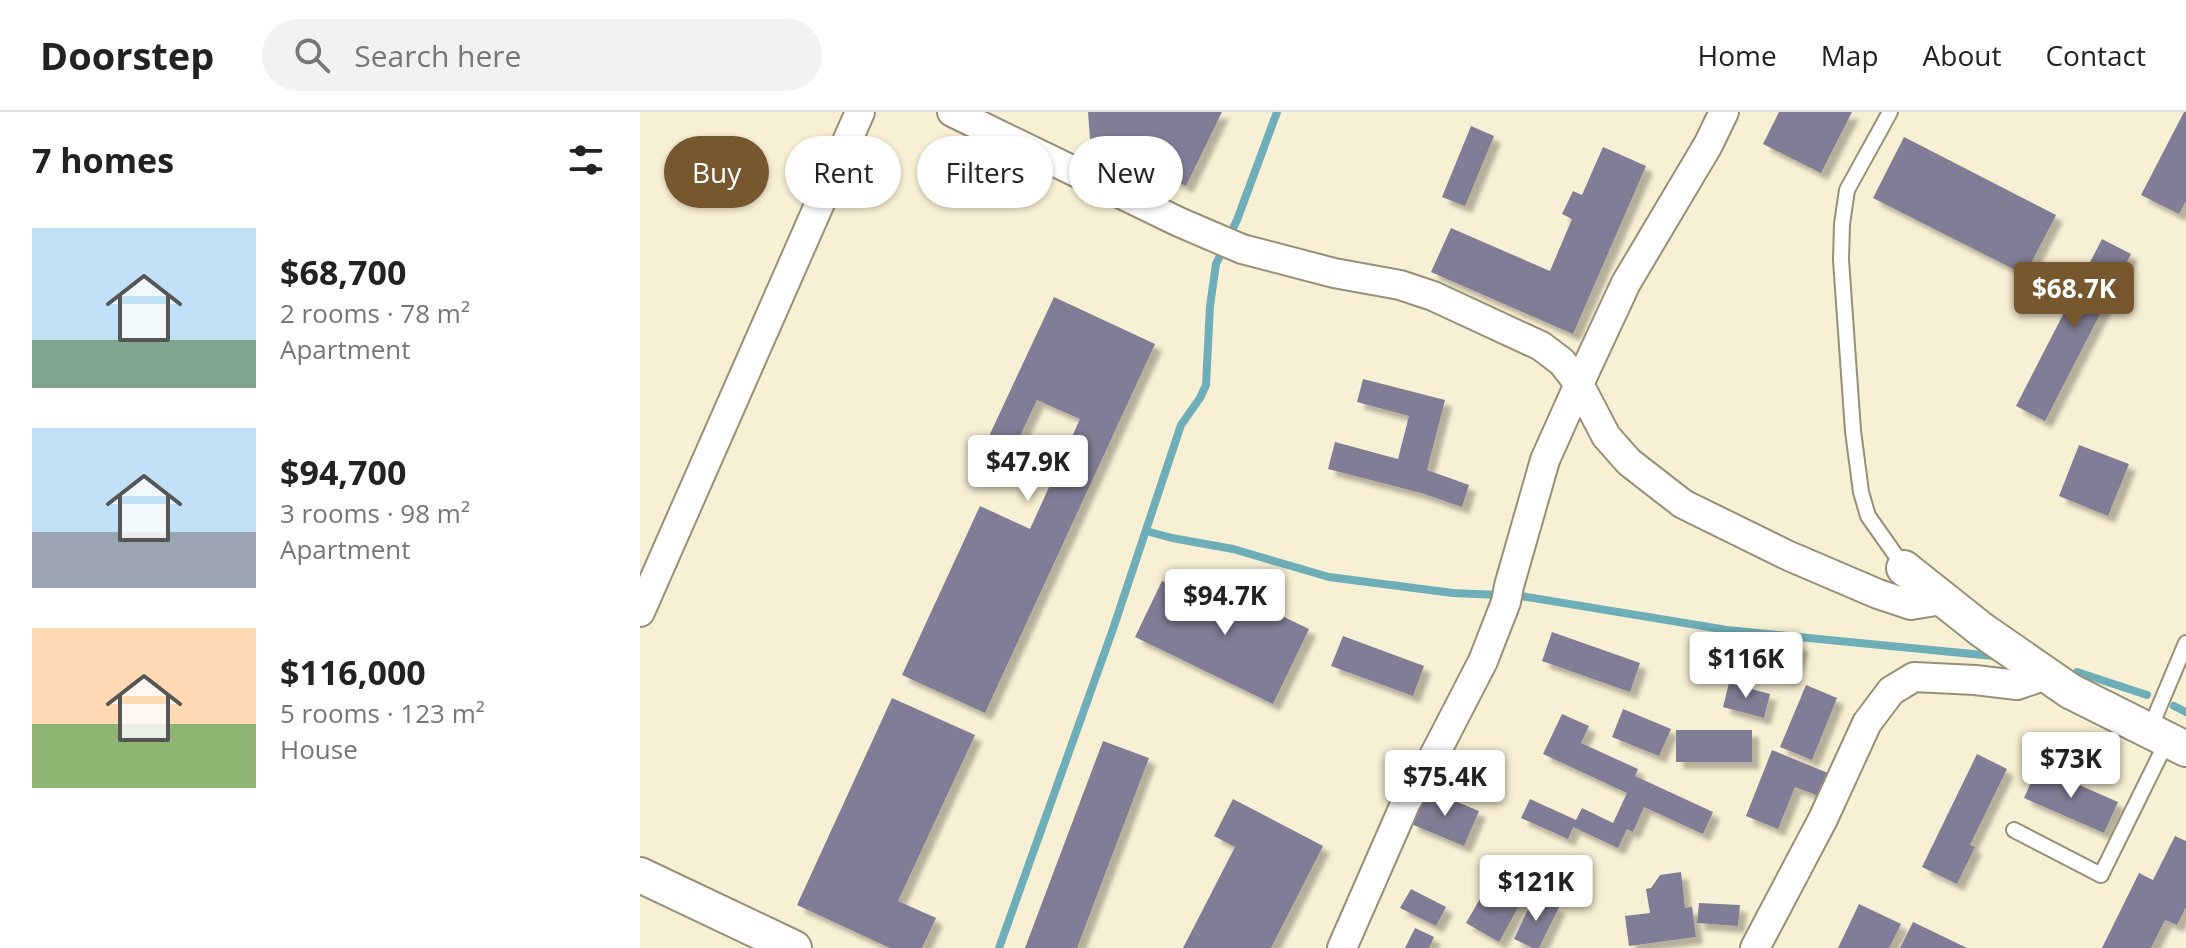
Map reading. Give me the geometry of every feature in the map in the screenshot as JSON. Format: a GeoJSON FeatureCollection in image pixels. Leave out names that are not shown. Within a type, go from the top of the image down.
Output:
{"type":"FeatureCollection","features":[{"type":"Feature","properties":{"kind":"street"},"geometry":{"type":"LineString","coordinates":[[952,112],[1242,249],[1334,273],[1400,285],[1433,296],[1541,346],[1562,362],[1579,384],[1606,436],[1629,462],[1683,504],[1789,556],[1878,594],[1911,605],[1942,600]]}},
{"type":"Feature","properties":{"kind":"street"},"geometry":{"type":"LineString","coordinates":[[1342,948],[1406,802],[1434,756],[1483,661],[1508,594],[1545,460],[1579,384],[1626,283],[1708,145],[1724,112]]}},
{"type":"Feature","properties":{"kind":"street"},"geometry":{"type":"LineString","coordinates":[[640,612],[848,116]]}},
{"type":"Feature","properties":{"kind":"street"},"geometry":{"type":"LineString","coordinates":[[1904,568],[1942,600],[2070,691],[2167,740]]}},
{"type":"Feature","properties":{"kind":"street"},"geometry":{"type":"LineString","coordinates":[[1755,948],[1823,819],[1867,723],[1891,691],[1914,677],[2017,685],[2046,675]]}},
{"type":"Feature","properties":{"kind":"street"},"geometry":{"type":"LineString","coordinates":[[640,875],[794,948]]}},
{"type":"Feature","properties":{"kind":"lane"},"geometry":{"type":"LineString","coordinates":[[1890,112],[1847,190],[1841,260],[1853,431],[1861,492],[1868,516],[1904,568]]}},
{"type":"Feature","properties":{"kind":"lane"},"geometry":{"type":"LineString","coordinates":[[2014,830],[2101,875],[2167,740],[2171,679],[2186,643]]}},
{"type":"Feature","properties":{"kind":"lane"},"geometry":{"type":"LineString","coordinates":[[2171,679],[2186,685]]}},
{"type":"Feature","properties":{"kind":"building"},"geometry":{"type":"Polygon","coordinates":[[[1088,112],[1222,112],[1186,186],[1183,185],[1183,136],[1090,136],[1088,112]]]}},
{"type":"Feature","properties":{"kind":"building"},"geometry":{"type":"Polygon","coordinates":[[[1779,112],[1852,112],[1821,173],[1763,144],[1779,112]]]}},
{"type":"Feature","properties":{"kind":"building"},"geometry":{"type":"Polygon","coordinates":[[[2184,112],[2186,201],[2179,214],[2141,195],[2184,112]]]}},
{"type":"Feature","properties":{"kind":"building"},"geometry":{"type":"Polygon","coordinates":[[[1471,126],[1494,136],[1465,206],[1442,197],[1471,126]]]}},
{"type":"Feature","properties":{"kind":"building"},"geometry":{"type":"Polygon","coordinates":[[[1904,137],[2056,215],[2025,275],[1873,198],[1904,137]]]}},
{"type":"Feature","properties":{"kind":"building"},"geometry":{"type":"Polygon","coordinates":[[[1603,147],[1646,166],[1573,334],[1431,272],[1451,228],[1550,271],[1572,219],[1562,214],[1573,191],[1582,195],[1603,147]]]}},
{"type":"Feature","properties":{"kind":"building"},"geometry":{"type":"Polygon","coordinates":[[[2102,239],[2131,254],[2045,421],[2016,406],[2102,239]]]}},
{"type":"Feature","properties":{"kind":"building"},"geometry":{"type":"Polygon","coordinates":[[[1054,297],[1155,344],[985,713],[902,675],[980,506],[1030,529],[1080,419],[1037,400],[1001,476],[976,464],[1054,297]]]}},
{"type":"Feature","properties":{"kind":"building"},"geometry":{"type":"Polygon","coordinates":[[[1363,379],[1445,400],[1427,470],[1469,485],[1462,507],[1328,469],[1335,442],[1398,459],[1409,416],[1357,402],[1363,379]]]}},
{"type":"Feature","properties":{"kind":"building"},"geometry":{"type":"Polygon","coordinates":[[[2079,445],[2129,464],[2108,516],[2059,496],[2079,445]]]}},
{"type":"Feature","properties":{"kind":"building"},"geometry":{"type":"Polygon","coordinates":[[[1205,579],[1309,629],[1273,704],[1135,637],[1162,581],[1196,597],[1205,579]]]}},
{"type":"Feature","properties":{"kind":"building"},"geometry":{"type":"Polygon","coordinates":[[[1552,632],[1640,663],[1630,692],[1542,661],[1552,632]]]}},
{"type":"Feature","properties":{"kind":"building"},"geometry":{"type":"Polygon","coordinates":[[[1343,636],[1424,666],[1413,696],[1331,666],[1343,636]]]}},
{"type":"Feature","properties":{"kind":"building"},"geometry":{"type":"Polygon","coordinates":[[[1778,637],[1802,645],[1791,678],[1767,671],[1778,637]]]}},
{"type":"Feature","properties":{"kind":"building"},"geometry":{"type":"Polygon","coordinates":[[[1729,683],[1770,694],[1764,718],[1723,707],[1729,683]]]}},
{"type":"Feature","properties":{"kind":"building"},"geometry":{"type":"Polygon","coordinates":[[[1806,685],[1837,698],[1812,760],[1780,747],[1806,685]]]}},
{"type":"Feature","properties":{"kind":"building"},"geometry":{"type":"Polygon","coordinates":[[[892,698],[975,735],[898,901],[936,918],[922,948],[890,948],[797,905],[892,698]]]}},
{"type":"Feature","properties":{"kind":"building"},"geometry":{"type":"Polygon","coordinates":[[[1623,709],[1671,729],[1659,756],[1612,737],[1623,709]]]}},
{"type":"Feature","properties":{"kind":"building"},"geometry":{"type":"Polygon","coordinates":[[[1562,714],[1589,726],[1581,743],[1638,769],[1635,776],[1713,812],[1703,834],[1644,807],[1633,832],[1627,829],[1618,848],[1573,827],[1568,839],[1521,818],[1530,799],[1576,820],[1582,808],[1613,823],[1627,793],[1543,754],[1562,714]]]}},
{"type":"Feature","properties":{"kind":"building"},"geometry":{"type":"Polygon","coordinates":[[[1676,730],[1752,730],[1752,762],[1676,762],[1676,730]]]}},
{"type":"Feature","properties":{"kind":"building"},"geometry":{"type":"Polygon","coordinates":[[[1103,741],[1149,758],[1077,948],[1025,948],[1103,741]]]}},
{"type":"Feature","properties":{"kind":"building"},"geometry":{"type":"Polygon","coordinates":[[[1772,750],[1828,773],[1819,796],[1795,787],[1778,829],[1746,816],[1772,750]]]}},
{"type":"Feature","properties":{"kind":"building"},"geometry":{"type":"Polygon","coordinates":[[[1977,754],[2007,769],[1970,845],[1975,847],[1957,884],[1922,867],[1977,754]]]}},
{"type":"Feature","properties":{"kind":"building"},"geometry":{"type":"Polygon","coordinates":[[[2038,767],[2118,802],[2104,833],[2024,798],[2038,767]]]}},
{"type":"Feature","properties":{"kind":"building"},"geometry":{"type":"Polygon","coordinates":[[[1426,789],[1479,811],[1464,846],[1411,824],[1426,789]]]}},
{"type":"Feature","properties":{"kind":"building"},"geometry":{"type":"Polygon","coordinates":[[[1233,799],[1323,846],[1271,948],[1183,948],[1235,847],[1214,836],[1233,799]]]}},
{"type":"Feature","properties":{"kind":"building"},"geometry":{"type":"Polygon","coordinates":[[[2175,836],[2186,841],[2186,907],[2177,925],[2165,920],[2151,948],[2102,948],[2139,873],[2153,880],[2175,836]]]}},
{"type":"Feature","properties":{"kind":"building"},"geometry":{"type":"Polygon","coordinates":[[[1681,872],[1685,908],[1692,907],[1696,937],[1629,946],[1625,916],[1650,913],[1646,889],[1651,888],[1660,875],[1681,872]]]}},
{"type":"Feature","properties":{"kind":"building"},"geometry":{"type":"Polygon","coordinates":[[[1492,878],[1524,897],[1499,942],[1466,923],[1492,878]]]}},
{"type":"Feature","properties":{"kind":"building"},"geometry":{"type":"Polygon","coordinates":[[[1411,889],[1446,907],[1436,926],[1400,908],[1411,889]]]}},
{"type":"Feature","properties":{"kind":"building"},"geometry":{"type":"Polygon","coordinates":[[[1534,896],[1559,907],[1539,948],[1514,939],[1534,896]]]}},
{"type":"Feature","properties":{"kind":"building"},"geometry":{"type":"Polygon","coordinates":[[[1699,903],[1740,905],[1738,926],[1697,923],[1699,903]]]}},
{"type":"Feature","properties":{"kind":"building"},"geometry":{"type":"Polygon","coordinates":[[[1859,904],[1901,924],[1889,948],[1838,948],[1859,904]]]}},
{"type":"Feature","properties":{"kind":"building"},"geometry":{"type":"Polygon","coordinates":[[[1913,922],[1967,948],[1900,948],[1913,922]]]}},
{"type":"Feature","properties":{"kind":"building"},"geometry":{"type":"Polygon","coordinates":[[[1415,928],[1434,937],[1429,948],[1405,948],[1415,928]]]}},
{"type":"Feature","properties":{"kind":"waterway"},"geometry":{"type":"LineString","coordinates":[[999,948],[1113,629],[1181,425],[1206,385],[1210,306],[1216,264],[1237,220],[1277,112]]}},
{"type":"Feature","properties":{"kind":"waterway"},"geometry":{"type":"LineString","coordinates":[[1146,531],[1233,549],[1329,577],[1453,593],[1521,596],[1727,630],[1993,656]]}},
{"type":"Feature","properties":{"kind":"waterway"},"geometry":{"type":"LineString","coordinates":[[2077,672],[2147,695]]}},
{"type":"Feature","properties":{"kind":"waterway"},"geometry":{"type":"LineString","coordinates":[[2174,706],[2186,712]]}}]}
